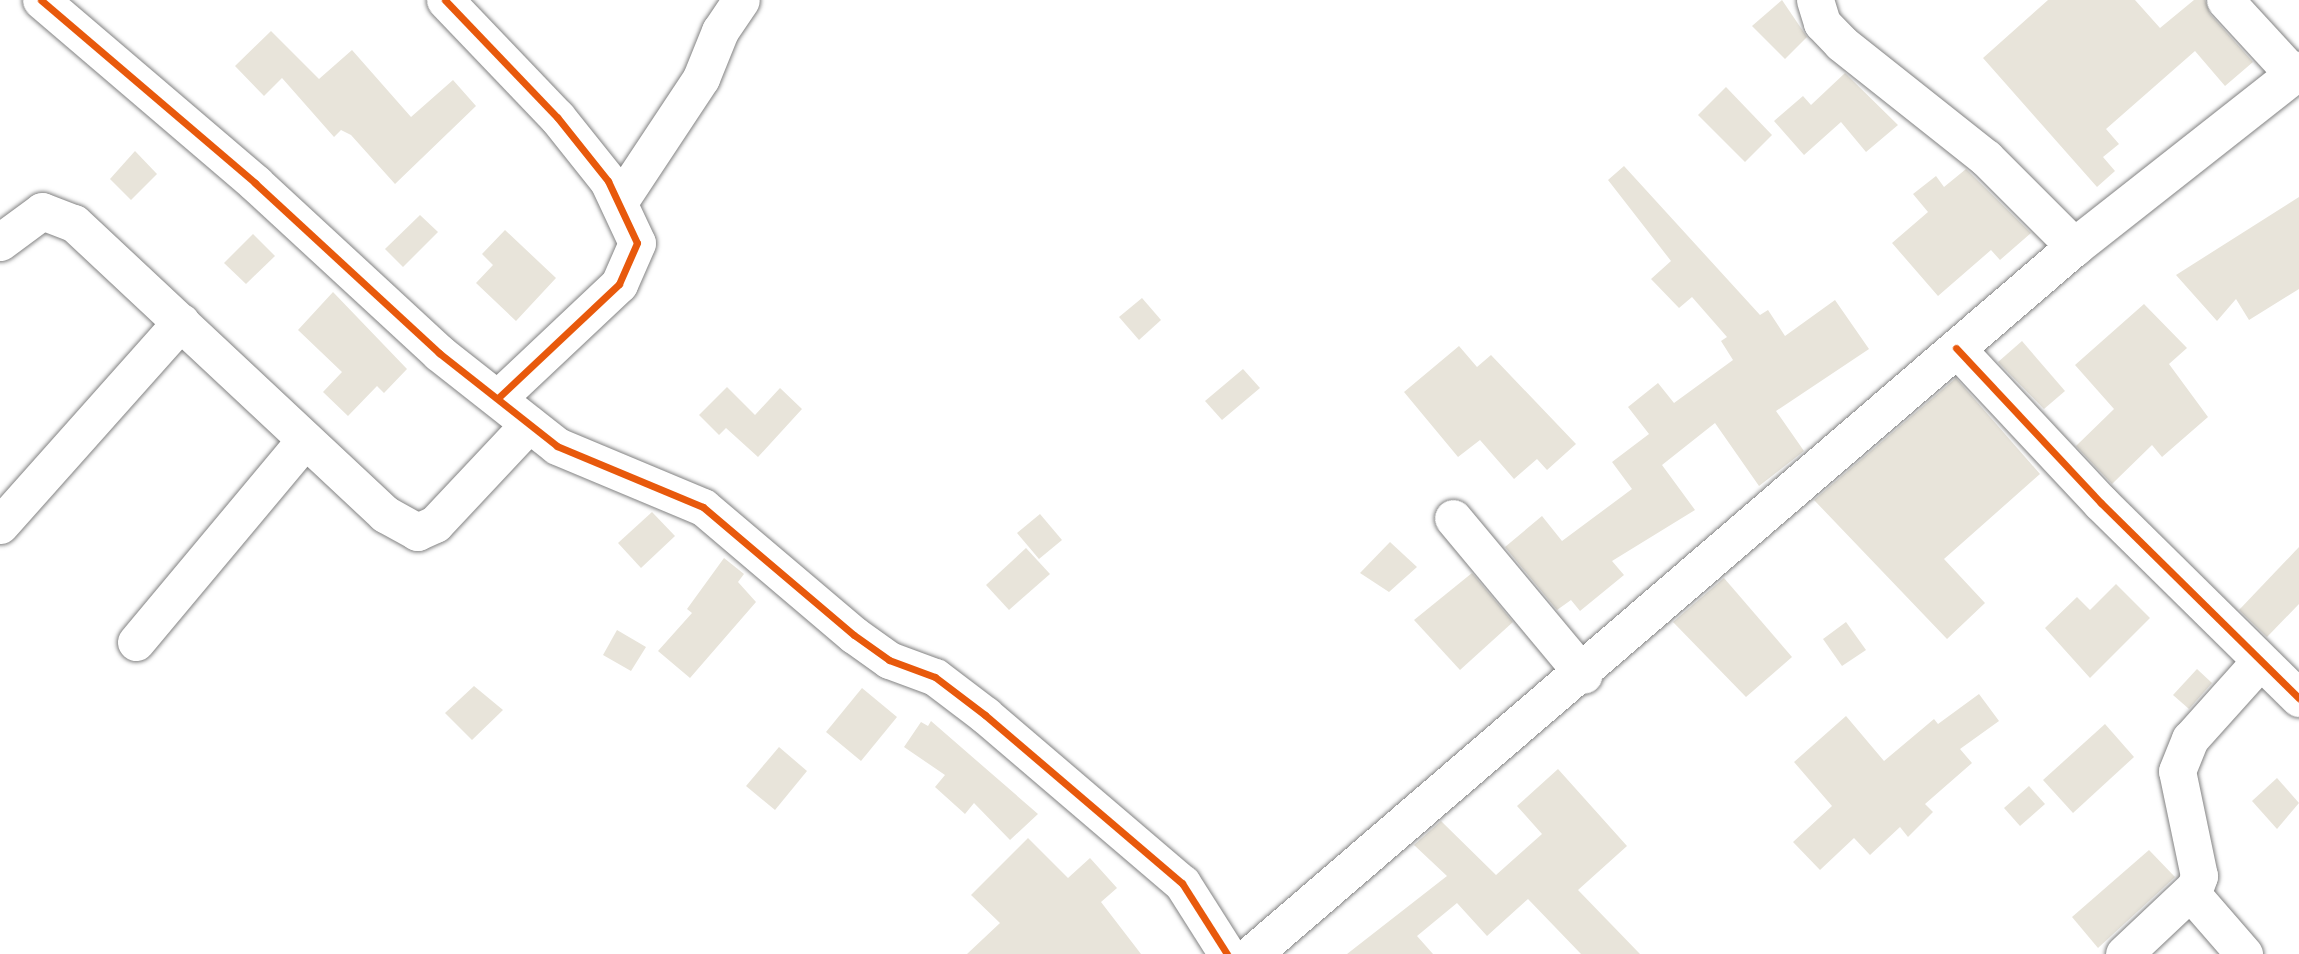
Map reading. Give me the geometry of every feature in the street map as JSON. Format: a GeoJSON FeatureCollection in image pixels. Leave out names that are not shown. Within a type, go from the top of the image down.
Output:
{"type":"FeatureCollection","features":[{"type":"Feature","properties":{"kind":"main road"},"geometry":{"type":"LineString","coordinates":[[1253,954],[1584,675],[2075,247],[2297,73]]}},
{"type":"Feature","properties":{"kind":"street"},"geometry":{"type":"LineString","coordinates":[[41,0],[255,183],[439,353],[499,397],[529,424],[586,460],[703,507],[854,635],[959,694],[1182,883],[1227,954]]}},
{"type":"Feature","properties":{"kind":"street"},"geometry":{"type":"LineString","coordinates":[[445,0],[557,117],[621,199],[637,243],[620,284],[499,397]]}},
{"type":"Feature","properties":{"kind":"street"},"geometry":{"type":"LineString","coordinates":[[621,199],[701,78],[720,31],[741,0]]}},
{"type":"Feature","properties":{"kind":"street"},"geometry":{"type":"LineString","coordinates":[[1815,0],[1822,23],[1840,43],[1986,158],[2075,247]]}},
{"type":"Feature","properties":{"kind":"street"},"geometry":{"type":"LineString","coordinates":[[2225,0],[2297,73]]}},
{"type":"Feature","properties":{"kind":"street"},"geometry":{"type":"LineString","coordinates":[[0,242],[42,211],[74,223],[385,514],[417,532],[435,524],[529,424]]}},
{"type":"Feature","properties":{"kind":"street"},"geometry":{"type":"LineString","coordinates":[[0,525],[181,322]]}},
{"type":"Feature","properties":{"kind":"street"},"geometry":{"type":"LineString","coordinates":[[1956,348],[2259,662],[2299,698]]}},
{"type":"Feature","properties":{"kind":"street"},"geometry":{"type":"LineString","coordinates":[[136,642],[305,440]]}},
{"type":"Feature","properties":{"kind":"street"},"geometry":{"type":"LineString","coordinates":[[1453,518],[1584,675]]}},
{"type":"Feature","properties":{"kind":"street"},"geometry":{"type":"LineString","coordinates":[[2124,954],[2191,893],[2199,876],[2177,771],[2190,739],[2259,662]]}},
{"type":"Feature","properties":{"kind":"street"},"geometry":{"type":"LineString","coordinates":[[2191,893],[2244,954]]}},
{"type":"Feature","properties":{"kind":"building"},"geometry":{"type":"Polygon","coordinates":[[[1782,0],[1807,37],[1785,59],[1752,26],[1782,0]]]}},
{"type":"Feature","properties":{"kind":"building"},"geometry":{"type":"Polygon","coordinates":[[[2048,0],[2135,0],[2160,28],[2194,0],[2205,0],[2210,14],[2253,62],[2225,86],[2195,51],[2106,129],[2119,144],[2103,157],[2115,171],[2097,187],[1983,58],[2048,0]]]}},
{"type":"Feature","properties":{"kind":"building"},"geometry":{"type":"Polygon","coordinates":[[[271,31],[319,79],[352,50],[411,117],[453,80],[476,106],[395,184],[351,135],[341,130],[334,137],[282,78],[264,96],[235,66],[271,31]]]}},
{"type":"Feature","properties":{"kind":"building"},"geometry":{"type":"Polygon","coordinates":[[[1845,73],[1898,125],[1866,152],[1841,122],[1804,155],[1774,121],[1803,96],[1811,105],[1845,73]]]}},
{"type":"Feature","properties":{"kind":"building"},"geometry":{"type":"Polygon","coordinates":[[[1726,87],[1772,135],[1745,162],[1698,115],[1726,87]]]}},
{"type":"Feature","properties":{"kind":"building"},"geometry":{"type":"Polygon","coordinates":[[[135,151],[157,174],[131,200],[110,179],[135,151]]]}},
{"type":"Feature","properties":{"kind":"building"},"geometry":{"type":"Polygon","coordinates":[[[1624,166],[1760,315],[1768,310],[1785,336],[1835,300],[1869,349],[1776,411],[1804,451],[1759,486],[1715,423],[1662,465],[1695,510],[1612,561],[1624,575],[1580,611],[1571,600],[1557,610],[1505,547],[1542,516],[1562,541],[1632,489],[1612,462],[1649,434],[1628,407],[1658,383],[1674,403],[1733,360],[1721,341],[1727,337],[1692,297],[1679,308],[1651,279],[1671,261],[1608,180],[1624,166]]]}},
{"type":"Feature","properties":{"kind":"building"},"geometry":{"type":"Polygon","coordinates":[[[1966,169],[2031,233],[2000,260],[1991,250],[1938,296],[1892,243],[1928,212],[1913,194],[1936,176],[1944,187],[1966,169]]]}},
{"type":"Feature","properties":{"kind":"building"},"geometry":{"type":"Polygon","coordinates":[[[2299,197],[2299,289],[2249,320],[2236,299],[2217,321],[2176,275],[2299,197]]]}},
{"type":"Feature","properties":{"kind":"building"},"geometry":{"type":"Polygon","coordinates":[[[420,215],[438,232],[403,267],[385,249],[420,215]]]}},
{"type":"Feature","properties":{"kind":"building"},"geometry":{"type":"Polygon","coordinates":[[[505,230],[556,278],[516,321],[476,283],[493,265],[482,254],[505,230]]]}},
{"type":"Feature","properties":{"kind":"building"},"geometry":{"type":"Polygon","coordinates":[[[253,234],[275,256],[246,284],[224,263],[253,234]]]}},
{"type":"Feature","properties":{"kind":"building"},"geometry":{"type":"Polygon","coordinates":[[[333,292],[407,369],[384,393],[377,386],[348,416],[323,392],[342,372],[298,330],[333,292]]]}},
{"type":"Feature","properties":{"kind":"building"},"geometry":{"type":"Polygon","coordinates":[[[1142,298],[1161,320],[1139,340],[1119,317],[1142,298]]]}},
{"type":"Feature","properties":{"kind":"building"},"geometry":{"type":"Polygon","coordinates":[[[2144,304],[2187,348],[2169,364],[2208,417],[2162,457],[2152,445],[2112,484],[2076,446],[2114,409],[2075,365],[2144,304]]]}},
{"type":"Feature","properties":{"kind":"building"},"geometry":{"type":"Polygon","coordinates":[[[2022,341],[2065,391],[2044,409],[1998,362],[2022,341]]]}},
{"type":"Feature","properties":{"kind":"building"},"geometry":{"type":"Polygon","coordinates":[[[1459,346],[1477,367],[1491,355],[1576,444],[1547,470],[1537,459],[1514,479],[1480,440],[1458,457],[1404,392],[1459,346]]]}},
{"type":"Feature","properties":{"kind":"building"},"geometry":{"type":"Polygon","coordinates":[[[1243,369],[1260,388],[1222,420],[1205,401],[1243,369]]]}},
{"type":"Feature","properties":{"kind":"building"},"geometry":{"type":"Polygon","coordinates":[[[1956,378],[2040,474],[1944,559],[1985,603],[1947,639],[1814,500],[1956,378]]]}},
{"type":"Feature","properties":{"kind":"building"},"geometry":{"type":"Polygon","coordinates":[[[727,387],[755,415],[780,388],[802,409],[758,457],[726,428],[719,435],[699,415],[727,387]]]}},
{"type":"Feature","properties":{"kind":"building"},"geometry":{"type":"Polygon","coordinates":[[[652,512],[675,536],[641,568],[618,543],[652,512]]]}},
{"type":"Feature","properties":{"kind":"building"},"geometry":{"type":"Polygon","coordinates":[[[1040,514],[1062,540],[1039,559],[1017,533],[1040,514]]]}},
{"type":"Feature","properties":{"kind":"building"},"geometry":{"type":"Polygon","coordinates":[[[1390,542],[1417,567],[1389,592],[1360,573],[1390,542]]]}},
{"type":"Feature","properties":{"kind":"building"},"geometry":{"type":"Polygon","coordinates":[[[2299,547],[2299,604],[2267,637],[2239,610],[2299,547]]]}},
{"type":"Feature","properties":{"kind":"building"},"geometry":{"type":"Polygon","coordinates":[[[1026,548],[1050,574],[1009,610],[986,585],[1026,548]]]}},
{"type":"Feature","properties":{"kind":"building"},"geometry":{"type":"Polygon","coordinates":[[[724,558],[744,574],[738,582],[756,602],[690,678],[658,651],[692,613],[687,609],[724,558]]]}},
{"type":"Feature","properties":{"kind":"building"},"geometry":{"type":"Polygon","coordinates":[[[1472,573],[1513,622],[1460,670],[1414,620],[1472,573]]]}},
{"type":"Feature","properties":{"kind":"building"},"geometry":{"type":"Polygon","coordinates":[[[1724,578],[1792,657],[1746,697],[1673,622],[1724,578]]]}},
{"type":"Feature","properties":{"kind":"building"},"geometry":{"type":"Polygon","coordinates":[[[2116,584],[2150,618],[2090,678],[2045,628],[2077,597],[2090,610],[2116,584]]]}},
{"type":"Feature","properties":{"kind":"building"},"geometry":{"type":"Polygon","coordinates":[[[1846,622],[1866,650],[1842,666],[1823,639],[1846,622]]]}},
{"type":"Feature","properties":{"kind":"building"},"geometry":{"type":"Polygon","coordinates":[[[617,630],[646,647],[631,671],[603,655],[617,630]]]}},
{"type":"Feature","properties":{"kind":"building"},"geometry":{"type":"Polygon","coordinates":[[[2197,669],[2212,683],[2189,709],[2173,695],[2197,669]]]}},
{"type":"Feature","properties":{"kind":"building"},"geometry":{"type":"Polygon","coordinates":[[[474,686],[503,710],[472,740],[445,713],[474,686]]]}},
{"type":"Feature","properties":{"kind":"building"},"geometry":{"type":"Polygon","coordinates":[[[862,688],[897,717],[861,761],[826,732],[862,688]]]}},
{"type":"Feature","properties":{"kind":"building"},"geometry":{"type":"Polygon","coordinates":[[[1979,694],[1999,721],[1960,749],[1972,763],[1925,804],[1933,812],[1908,837],[1900,827],[1870,855],[1854,838],[1820,870],[1793,842],[1832,806],[1794,762],[1846,716],[1884,761],[1934,719],[1938,724],[1979,694]]]}},
{"type":"Feature","properties":{"kind":"building"},"geometry":{"type":"Polygon","coordinates":[[[931,721],[1038,814],[1010,840],[974,803],[965,814],[935,787],[945,775],[904,747],[921,722],[928,726],[931,721]]]}},
{"type":"Feature","properties":{"kind":"building"},"geometry":{"type":"Polygon","coordinates":[[[2105,724],[2134,757],[2073,813],[2043,780],[2105,724]]]}},
{"type":"Feature","properties":{"kind":"building"},"geometry":{"type":"Polygon","coordinates":[[[779,747],[807,771],[775,810],[746,786],[779,747]]]}},
{"type":"Feature","properties":{"kind":"building"},"geometry":{"type":"Polygon","coordinates":[[[1558,769],[1627,846],[1578,890],[1640,954],[1581,954],[1528,899],[1487,936],[1457,903],[1417,936],[1433,954],[1347,954],[1447,876],[1414,845],[1441,821],[1496,875],[1542,834],[1517,806],[1558,769]]]}},
{"type":"Feature","properties":{"kind":"building"},"geometry":{"type":"Polygon","coordinates":[[[2277,778],[2299,803],[2277,829],[2252,801],[2277,778]]]}},
{"type":"Feature","properties":{"kind":"building"},"geometry":{"type":"Polygon","coordinates":[[[2029,786],[2045,804],[2020,826],[2004,808],[2029,786]]]}},
{"type":"Feature","properties":{"kind":"building"},"geometry":{"type":"Polygon","coordinates":[[[1028,838],[1068,878],[1090,858],[1117,888],[1101,902],[1141,954],[967,954],[1000,923],[971,895],[1028,838]]]}},
{"type":"Feature","properties":{"kind":"building"},"geometry":{"type":"Polygon","coordinates":[[[2149,850],[2175,877],[2098,948],[2072,917],[2149,850]]]}},
{"type":"Feature","properties":{"kind":"cycle path"},"geometry":{"type":"LineString","coordinates":[[41,0],[255,183],[439,353],[557,446],[703,507],[854,635],[889,660],[935,677],[985,715],[1182,883],[1227,954]]}},
{"type":"Feature","properties":{"kind":"cycle path"},"geometry":{"type":"LineString","coordinates":[[445,0],[557,117],[608,181],[637,243],[619,284],[499,397]]}},
{"type":"Feature","properties":{"kind":"cycle path"},"geometry":{"type":"LineString","coordinates":[[1956,348],[2101,503],[2299,698]]}}]}
